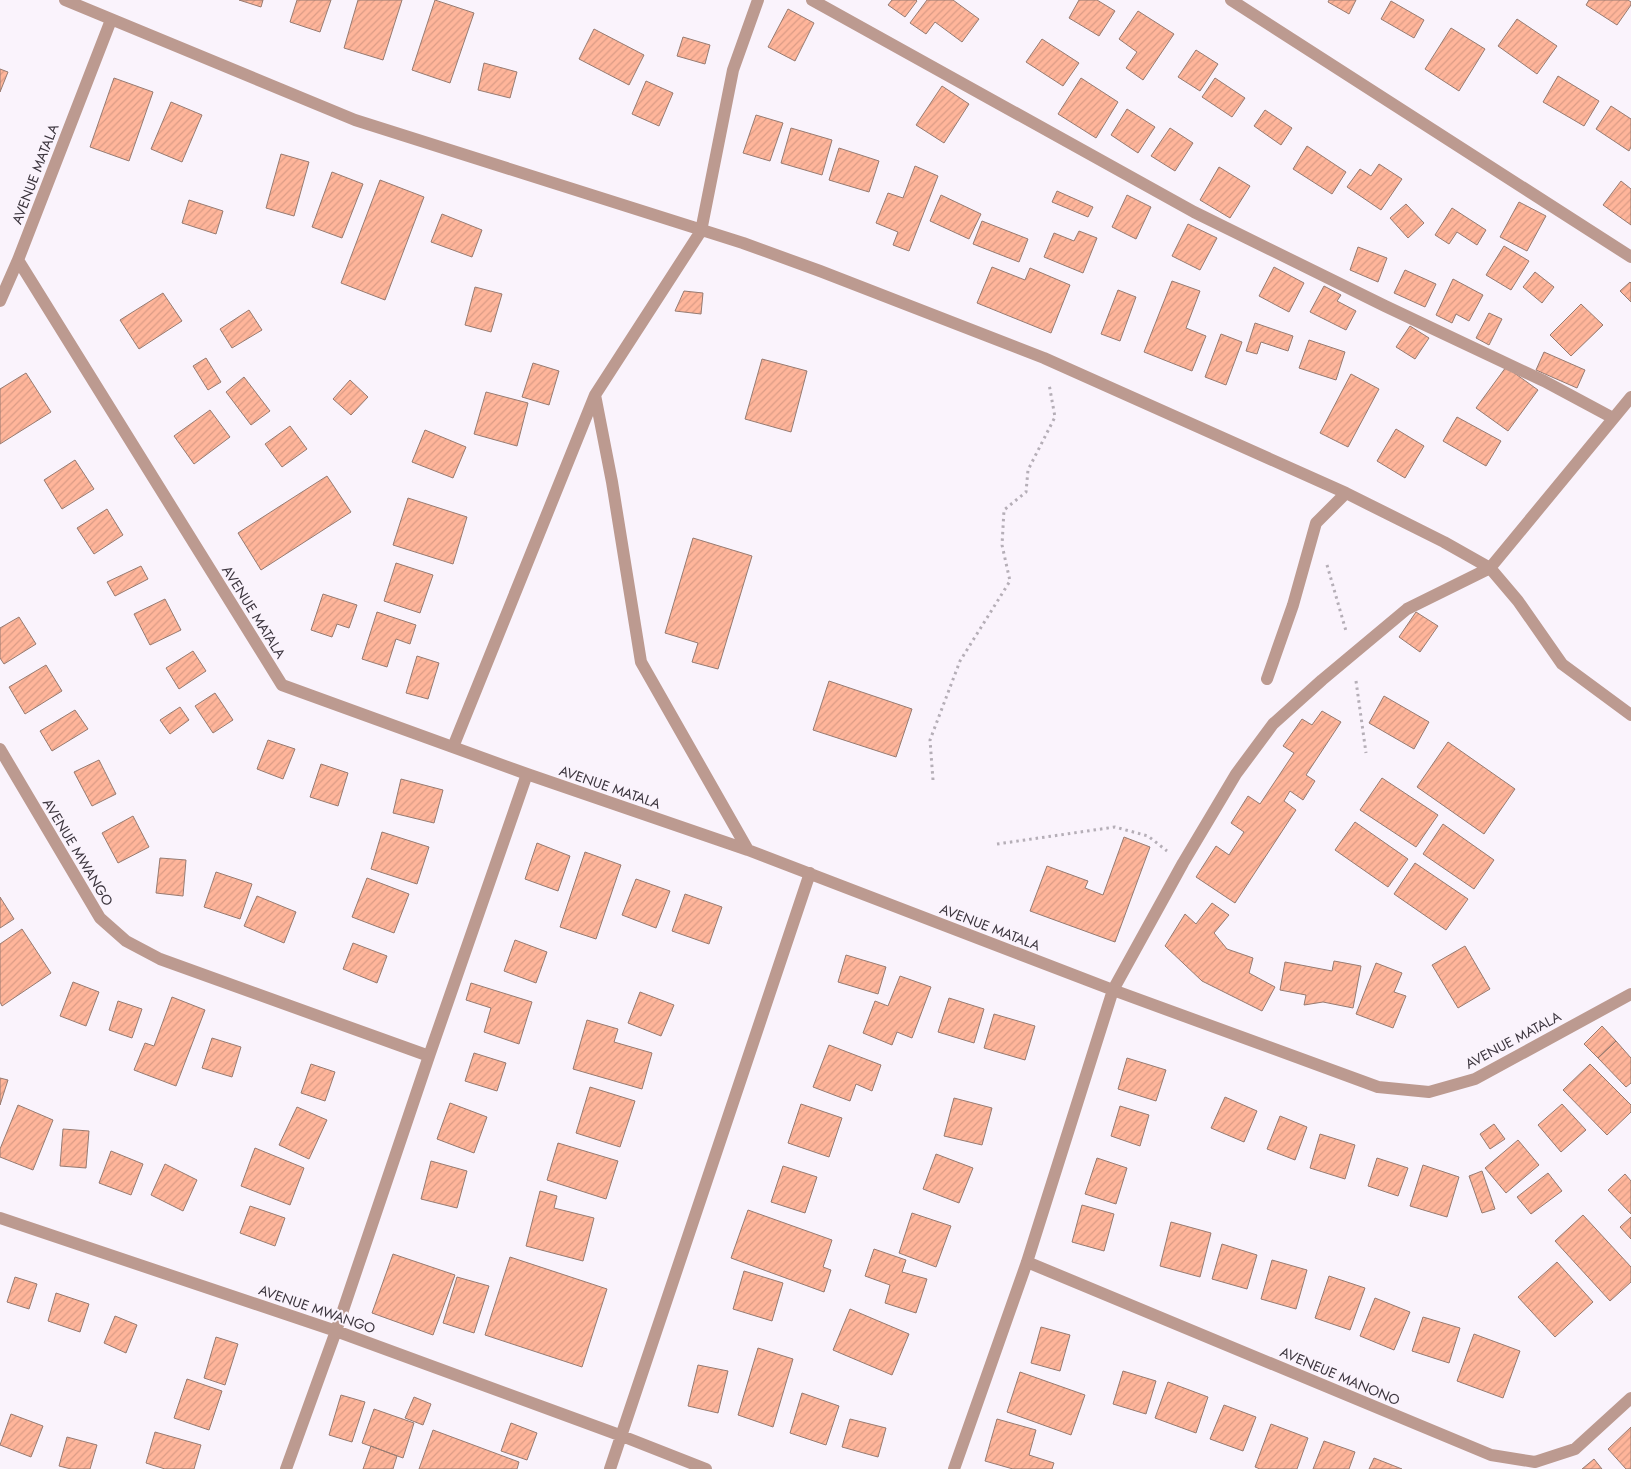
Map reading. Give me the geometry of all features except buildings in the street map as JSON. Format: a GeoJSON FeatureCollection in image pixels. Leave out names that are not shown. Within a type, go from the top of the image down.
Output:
{"type":"FeatureCollection","features":[{"type":"Feature","properties":{"kind":"street"},"geometry":{"type":"LineString","coordinates":[[65,0],[355,120],[820,271],[1044,358],[1346,493],[1444,542],[1490,568],[1518,602],[1562,664],[1631,715]]}},
{"type":"Feature","properties":{"kind":"street"},"geometry":{"type":"LineString","coordinates":[[453,747],[595,395],[701,231],[734,70],[758,0]]}},
{"type":"Feature","properties":{"kind":"street"},"geometry":{"type":"LineString","coordinates":[[812,0],[1194,212],[1385,306],[1544,381],[1613,418]]}},
{"type":"Feature","properties":{"kind":"street"},"geometry":{"type":"LineString","coordinates":[[1231,0],[1631,257]]}},
{"type":"Feature","properties":{"kind":"street","name":"AVENUE MATALA"},"geometry":{"type":"LineString","coordinates":[[111,20],[18,260],[282,685],[527,774],[748,850],[1113,990],[1378,1087],[1428,1092],[1475,1080],[1631,994]]}},
{"type":"Feature","properties":{"kind":"street"},"geometry":{"type":"LineString","coordinates":[[0,301],[18,260]]}},
{"type":"Feature","properties":{"kind":"street"},"geometry":{"type":"LineString","coordinates":[[595,395],[612,482],[641,662],[748,850]]}},
{"type":"Feature","properties":{"kind":"street"},"geometry":{"type":"LineString","coordinates":[[954,1469],[1027,1262],[1113,990],[1183,863],[1236,774],[1273,724],[1407,609],[1490,568],[1631,397]]}},
{"type":"Feature","properties":{"kind":"street"},"geometry":{"type":"LineString","coordinates":[[1267,679],[1293,605],[1316,523],[1346,493]]}},
{"type":"Feature","properties":{"kind":"street","name":"AVENUE MWANGO"},"geometry":{"type":"LineString","coordinates":[[0,749],[100,918],[126,941],[160,959],[429,1056]]}},
{"type":"Feature","properties":{"kind":"street"},"geometry":{"type":"LineString","coordinates":[[286,1469],[336,1331],[527,774]]}},
{"type":"Feature","properties":{"kind":"street"},"geometry":{"type":"LineString","coordinates":[[610,1469],[810,873]]}},
{"type":"Feature","properties":{"kind":"street","name":"AVENUE MWANGO"},"geometry":{"type":"LineString","coordinates":[[0,1218],[336,1331],[622,1436],[706,1469]]}},
{"type":"Feature","properties":{"kind":"street","name":"AVENEUE MANONO"},"geometry":{"type":"LineString","coordinates":[[1027,1262],[1491,1455],[1535,1462],[1575,1449],[1631,1398]]}},
{"type":"Feature","properties":{"kind":"path"},"geometry":{"type":"LineString","coordinates":[[933,780],[930,740],[960,661],[1010,581],[1002,545],[1004,510],[1026,492],[1028,470],[1056,417],[1044,358]]}},
{"type":"Feature","properties":{"kind":"path"},"geometry":{"type":"LineString","coordinates":[[997,844],[1115,827],[1148,836],[1183,863]]}}]}
